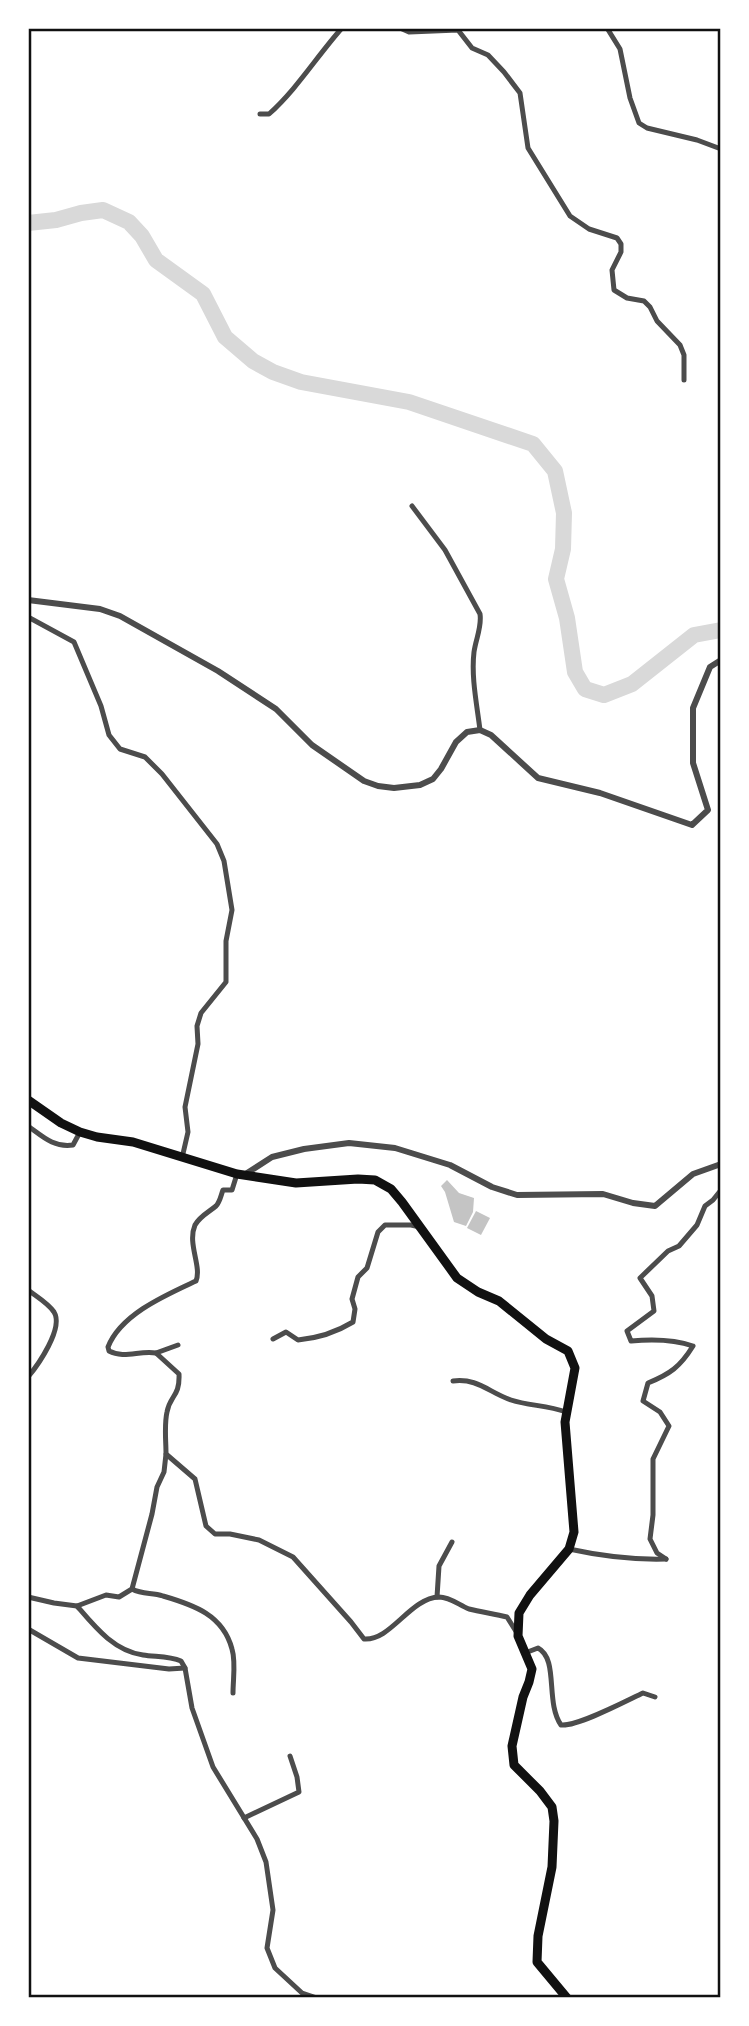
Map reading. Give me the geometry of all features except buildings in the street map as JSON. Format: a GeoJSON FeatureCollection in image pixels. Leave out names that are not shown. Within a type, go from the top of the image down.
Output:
{"type":"FeatureCollection","features":[{"type":"Feature","properties":{"kind":"highway"},"geometry":{"type":"LineString","coordinates":[[28,1100],[61,1123],[80,1132],[133,1142],[241,1175],[296,1183],[375,1180],[391,1189],[457,1278],[478,1292],[499,1301],[546,1339],[568,1351],[575,1368],[565,1422],[574,1532],[569,1549],[530,1595],[519,1613],[518,1636],[532,1669],[512,1746],[514,1765],[552,1807],[552,1867],[538,1936],[537,1962],[567,1998]]}},
{"type":"Feature","properties":{"kind":"street"},"geometry":{"type":"LineString","coordinates":[[260,114],[269,114],[286,99],[342,28]]}},
{"type":"Feature","properties":{"kind":"street"},"geometry":{"type":"LineString","coordinates":[[400,28],[410,32],[458,30],[471,48],[488,55],[504,72],[520,93],[528,148],[570,216],[589,229],[617,238],[621,244],[621,252],[612,270],[614,290],[627,298],[643,301],[650,307],[657,321],[680,345],[684,355],[684,380]]}},
{"type":"Feature","properties":{"kind":"street"},"geometry":{"type":"LineString","coordinates":[[607,28],[620,49],[630,98],[639,123],[647,128],[697,140],[721,149]]}},
{"type":"Feature","properties":{"kind":"street"},"geometry":{"type":"LineString","coordinates":[[412,506],[445,550],[480,614],[481,624],[474,651],[480,730]]}},
{"type":"Feature","properties":{"kind":"street"},"geometry":{"type":"LineString","coordinates":[[28,600],[100,608],[120,615],[218,670],[276,709],[312,745],[364,781],[378,786],[394,788],[420,785],[433,779],[456,742],[467,732],[480,730],[491,734],[538,778],[600,793],[692,825],[709,810],[693,763],[693,708],[710,667],[721,660]]}},
{"type":"Feature","properties":{"kind":"street"},"geometry":{"type":"LineString","coordinates":[[28,617],[74,642],[100,705],[109,735],[120,749],[145,757],[162,774],[217,844],[224,861],[232,910],[226,941],[226,982],[201,1013],[197,1026],[198,1044],[186,1107],[188,1132],[182,1158]]}},
{"type":"Feature","properties":{"kind":"street"},"geometry":{"type":"LineString","coordinates":[[28,1126],[52,1143],[64,1146],[73,1145],[80,1132]]}},
{"type":"Feature","properties":{"kind":"street"},"geometry":{"type":"LineString","coordinates":[[28,1597],[77,1606],[106,1595],[125,1595],[132,1589],[157,1487],[164,1472],[166,1415],[180,1387],[179,1374],[156,1353],[149,1351],[114,1354],[108,1347],[120,1329],[140,1311],[196,1281],[198,1274],[192,1250],[195,1226],[207,1211],[218,1204],[223,1190],[232,1190],[241,1175],[272,1157],[304,1149],[349,1143],[396,1148],[450,1165],[507,1193],[603,1194],[655,1206],[692,1174],[721,1164]]}},
{"type":"Feature","properties":{"kind":"street"},"geometry":{"type":"LineString","coordinates":[[569,1549],[633,1560],[666,1559],[657,1553],[650,1539],[653,1459],[669,1426],[660,1412],[643,1401],[648,1383],[669,1374],[684,1360],[693,1346],[656,1339],[631,1341],[627,1331],[654,1311],[652,1296],[640,1278],[668,1251],[679,1246],[697,1225],[705,1206],[721,1190]]}},
{"type":"Feature","properties":{"kind":"street"},"geometry":{"type":"LineString","coordinates":[[273,1339],[286,1332],[298,1340],[313,1339],[331,1335],[335,1329],[353,1322],[355,1309],[352,1299],[358,1276],[368,1268],[378,1232],[385,1225],[420,1227]]}},
{"type":"Feature","properties":{"kind":"street"},"geometry":{"type":"LineString","coordinates":[[28,1290],[49,1306],[56,1314],[57,1321],[49,1346],[28,1377]]}},
{"type":"Feature","properties":{"kind":"street"},"geometry":{"type":"LineString","coordinates":[[156,1353],[178,1345]]}},
{"type":"Feature","properties":{"kind":"street"},"geometry":{"type":"LineString","coordinates":[[453,1381],[468,1379],[512,1400],[550,1406],[566,1412]]}},
{"type":"Feature","properties":{"kind":"street"},"geometry":{"type":"LineString","coordinates":[[166,1454],[195,1479],[206,1526],[215,1534],[259,1540],[293,1557],[364,1639],[382,1633],[420,1604],[438,1597],[468,1609],[507,1617],[518,1636]]}},
{"type":"Feature","properties":{"kind":"street"},"geometry":{"type":"LineString","coordinates":[[438,1597],[439,1566],[452,1542]]}},
{"type":"Feature","properties":{"kind":"street"},"geometry":{"type":"LineString","coordinates":[[132,1589],[140,1593],[159,1594],[195,1607],[222,1625],[233,1650],[233,1693]]}},
{"type":"Feature","properties":{"kind":"street"},"geometry":{"type":"LineString","coordinates":[[77,1606],[105,1638],[139,1655],[175,1658],[181,1661],[185,1668],[192,1708],[213,1767],[257,1839],[266,1862],[273,1910],[267,1948],[275,1968],[302,1993],[317,1998]]}},
{"type":"Feature","properties":{"kind":"street"},"geometry":{"type":"LineString","coordinates":[[28,1629],[78,1658],[169,1669],[185,1668]]}},
{"type":"Feature","properties":{"kind":"street"},"geometry":{"type":"LineString","coordinates":[[525,1653],[538,1648],[545,1651],[549,1659],[551,1693],[556,1718],[561,1725],[568,1726],[643,1693],[655,1697]]}},
{"type":"Feature","properties":{"kind":"street"},"geometry":{"type":"LineString","coordinates":[[244,1818],[299,1792],[290,1756]]}},
{"type":"Feature","properties":{"kind":"waterway"},"geometry":{"type":"LineString","coordinates":[[28,223],[103,210],[129,222],[142,236],[156,260],[203,294],[225,337],[253,361],[273,372],[301,382],[409,402],[533,444],[555,471],[564,513],[563,549],[556,579],[567,618],[575,672],[585,689],[604,695],[632,684],[694,635],[721,630]]}}]}
